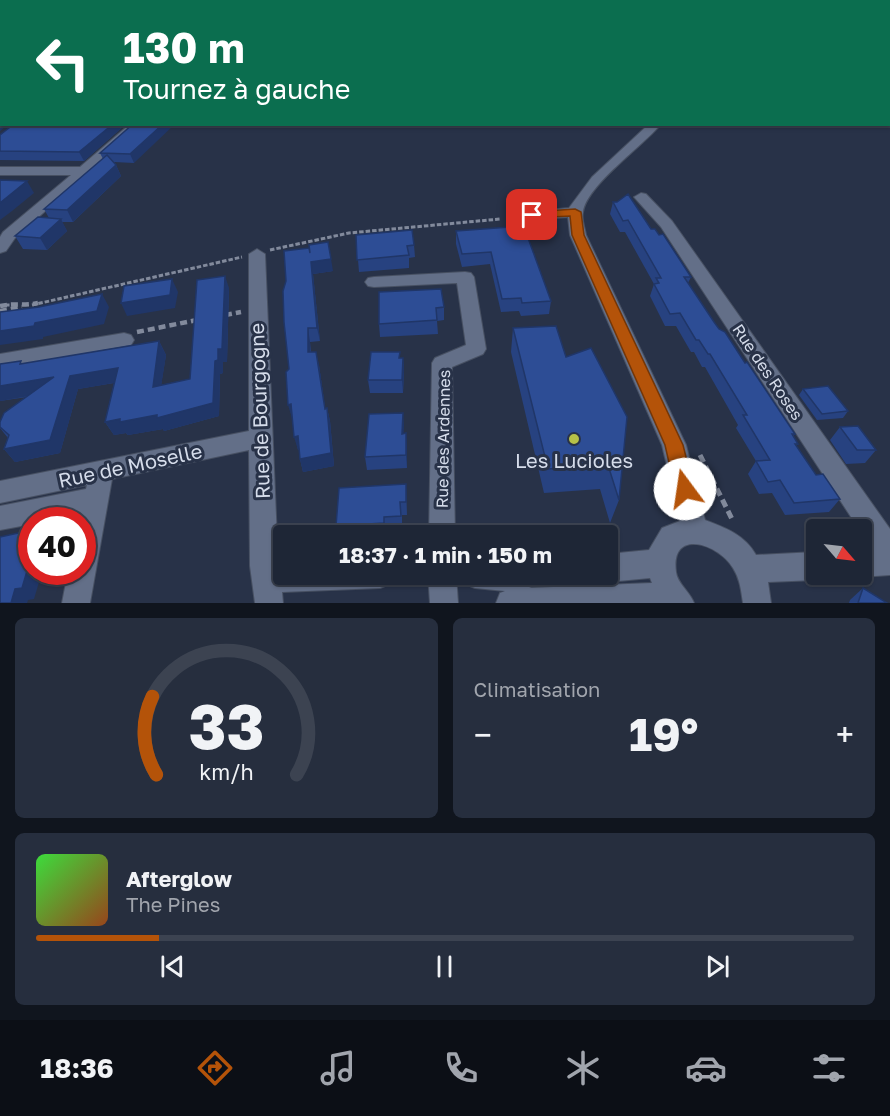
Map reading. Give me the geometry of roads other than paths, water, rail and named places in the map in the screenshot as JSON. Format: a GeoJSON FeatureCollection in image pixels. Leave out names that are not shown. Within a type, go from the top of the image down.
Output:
{"type":"FeatureCollection","features":[{"type":"Feature","properties":{"kind":"street"},"geometry":{"type":"LineString","coordinates":[[0,248],[9,235],[136,126]]}},
{"type":"Feature","properties":{"kind":"street"},"geometry":{"type":"LineString","coordinates":[[654,126],[588,187],[578,202],[575,212],[578,235],[674,445],[695,530]]}},
{"type":"Feature","properties":{"kind":"street"},"geometry":{"type":"LineString","coordinates":[[0,171],[84,171]]}},
{"type":"Feature","properties":{"kind":"street","name":"Rue des Roses"},"geometry":{"type":"LineString","coordinates":[[640,197],[667,224],[890,552]]}},
{"type":"Feature","properties":{"kind":"street"},"geometry":{"type":"LineString","coordinates":[[515,217],[575,212]]}},
{"type":"Feature","properties":{"kind":"street","name":"Rue de Bourgogne"},"geometry":{"type":"LineString","coordinates":[[257,254],[256,310],[260,438],[268,591]]}},
{"type":"Feature","properties":{"kind":"street","name":"Rue des Ardennes"},"geometry":{"type":"LineString","coordinates":[[374,282],[465,277],[476,349],[442,363],[442,525]]}},
{"type":"Feature","properties":{"kind":"street"},"geometry":{"type":"LineString","coordinates":[[0,361],[124,340]]}},
{"type":"Feature","properties":{"kind":"street","name":"Rue de Moselle"},"geometry":{"type":"LineString","coordinates":[[0,492],[260,438]]}},
{"type":"Feature","properties":{"kind":"street"},"geometry":{"type":"LineString","coordinates":[[94,507],[102,470]]}},
{"type":"Feature","properties":{"kind":"street","name":"Rue de Moselle"},"geometry":{"type":"LineString","coordinates":[[0,518],[96,499]]}},
{"type":"Feature","properties":{"kind":"street"},"geometry":{"type":"LineString","coordinates":[[677,600],[663,580],[660,563],[664,545],[677,534],[695,530],[712,534],[730,543],[742,555],[752,569],[757,587],[757,603]]}},
{"type":"Feature","properties":{"kind":"street"},"geometry":{"type":"LineString","coordinates":[[872,562],[890,561]]}},
{"type":"Feature","properties":{"kind":"street"},"geometry":{"type":"LineString","coordinates":[[618,567],[660,563]]}},
{"type":"Feature","properties":{"kind":"street"},"geometry":{"type":"LineString","coordinates":[[752,569],[806,566]]}},
{"type":"Feature","properties":{"kind":"street"},"geometry":{"type":"LineString","coordinates":[[76,603],[79,585]]}},
{"type":"Feature","properties":{"kind":"street"},"geometry":{"type":"LineString","coordinates":[[268,591],[308,585]]}},
{"type":"Feature","properties":{"kind":"street"},"geometry":{"type":"LineString","coordinates":[[443,585],[444,603]]}},
{"type":"Feature","properties":{"kind":"street"},"geometry":{"type":"LineString","coordinates":[[510,603],[677,600]]}},
{"type":"Feature","properties":{"kind":"place","name":"Les Lucioles"},"geometry":{"type":"Point","coordinates":[574,439]}}]}
